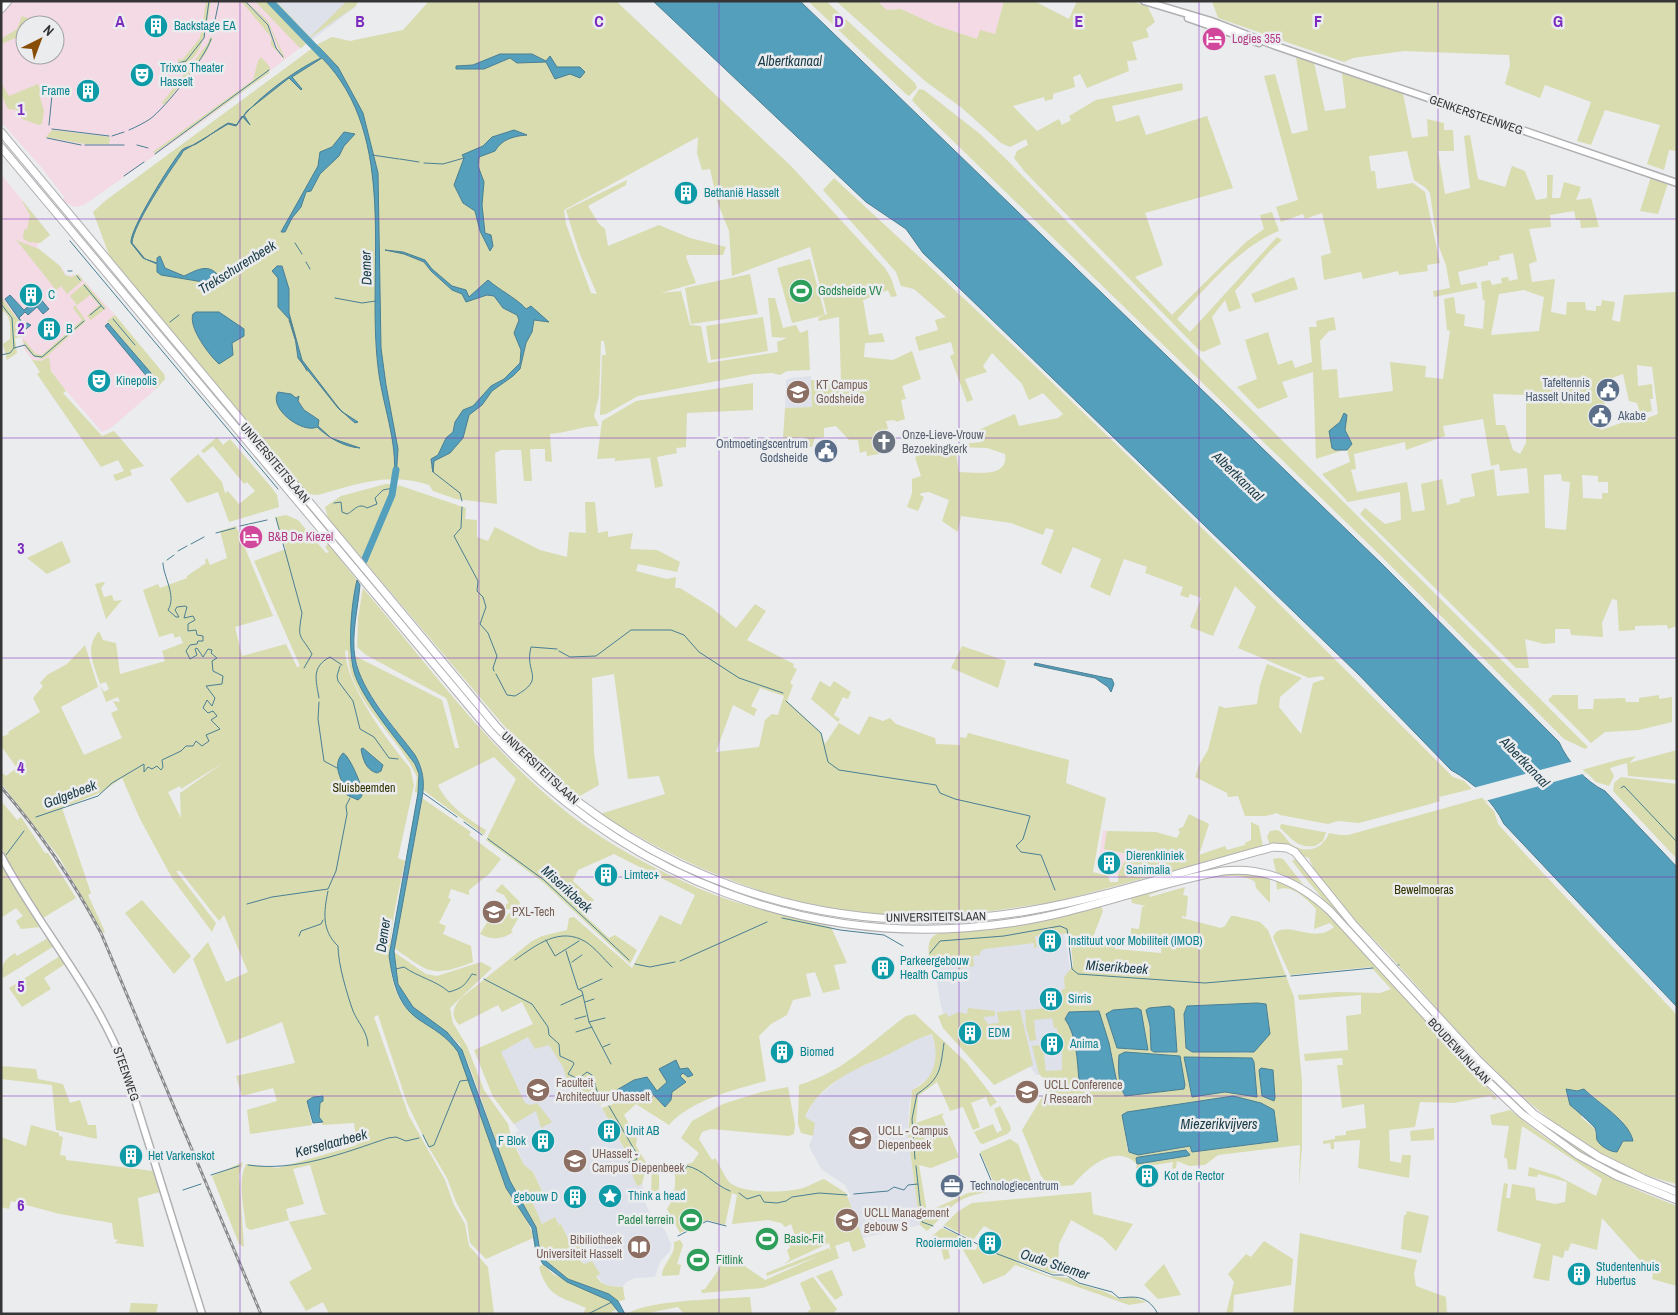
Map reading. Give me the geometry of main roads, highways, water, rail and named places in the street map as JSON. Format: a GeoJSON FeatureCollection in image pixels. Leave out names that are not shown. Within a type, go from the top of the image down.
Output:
{"type":"FeatureCollection","features":[{"type":"Feature","properties":{"kind":"highway"},"geometry":{"type":"LineString","coordinates":[[1,9],[8,1]]}},
{"type":"Feature","properties":{"kind":"highway","name":"UNIVERSITEITSLAAN"},"geometry":{"type":"LineString","coordinates":[[1,132],[496,726],[555,785],[580,805],[634,841],[669,860],[714,880],[776,901],[833,913],[918,920],[990,916],[1046,907],[1273,847],[1287,848],[1295,852]]}},
{"type":"Feature","properties":{"kind":"highway","name":"UNIVERSITEITSLAAN"},"geometry":{"type":"LineString","coordinates":[[1,147],[490,731],[574,811],[624,844],[666,868],[735,897],[784,912],[835,922],[895,928],[959,928],[1009,923],[1063,912],[1213,873],[1235,870],[1264,873]]}},
{"type":"Feature","properties":{"kind":"highway","name":"BOUDEWIJNLAAN"},"geometry":{"type":"LineString","coordinates":[[1295,852],[1358,929],[1479,1061],[1520,1101],[1555,1129],[1599,1157],[1644,1180],[1677,1192]]}},
{"type":"Feature","properties":{"kind":"highway","name":"BOUDEWIJNLAAN"},"geometry":{"type":"LineString","coordinates":[[1264,873],[1283,878],[1305,890],[1330,911],[1478,1072],[1522,1114],[1578,1155],[1617,1176],[1677,1200]]}},
{"type":"Feature","properties":{"kind":"main road","name":"GENKERSTEENWEG"},"geometry":{"type":"LineString","coordinates":[[1144,1],[1211,21],[1276,46],[1677,183]]}},
{"type":"Feature","properties":{"kind":"main road","name":"STEENWEG"},"geometry":{"type":"LineString","coordinates":[[1,856],[96,1006],[115,1043],[126,1071],[202,1314]]}},
{"type":"Feature","properties":{"kind":"water","name":"Albertkanaal"},"geometry":{"type":"Polygon","coordinates":[[[653,1],[800,1],[1383,565],[1559,742],[1578,770],[1605,791],[1677,867],[1677,1007],[1504,824],[1482,793],[1467,780],[1451,770],[1358,674],[923,253],[906,229],[866,202],[653,1]]]}},
{"type":"Feature","properties":{"kind":"water"},"geometry":{"type":"Polygon","coordinates":[[[319,47],[338,67],[363,113],[378,173],[381,348],[398,449],[396,479],[394,479],[395,465],[392,437],[378,367],[375,328],[375,205],[371,164],[362,126],[346,90],[322,58],[292,77],[301,90],[289,78],[252,107],[287,78],[321,58],[314,50],[319,47]]]}},
{"type":"Feature","properties":{"kind":"water"},"geometry":{"type":"Polygon","coordinates":[[[500,54],[532,54],[546,61],[550,56],[557,67],[580,67],[585,72],[580,78],[570,74],[555,79],[546,62],[517,63],[510,58],[484,69],[456,69],[456,66],[473,65],[500,54]]]}},
{"type":"Feature","properties":{"kind":"water"},"geometry":{"type":"Polygon","coordinates":[[[228,123],[237,125],[228,124],[211,134],[228,123]]]}},
{"type":"Feature","properties":{"kind":"water"},"geometry":{"type":"Polygon","coordinates":[[[514,130],[527,135],[509,139],[495,151],[479,157],[478,166],[484,182],[482,205],[485,233],[491,235],[493,246],[490,251],[480,231],[475,211],[463,203],[454,185],[464,158],[462,155],[483,146],[492,137],[514,130]]]}},
{"type":"Feature","properties":{"kind":"water"},"geometry":{"type":"Polygon","coordinates":[[[344,132],[355,134],[344,146],[339,156],[320,174],[311,191],[306,192],[301,207],[292,218],[285,232],[281,232],[318,166],[320,152],[332,147],[344,132]]]}},
{"type":"Feature","properties":{"kind":"water"},"geometry":{"type":"Polygon","coordinates":[[[192,145],[183,151],[138,224],[132,243],[145,259],[131,243],[132,236],[137,225],[152,196],[177,157],[183,149],[192,145]]]}},
{"type":"Feature","properties":{"kind":"water"},"geometry":{"type":"Polygon","coordinates":[[[385,250],[403,252],[425,260],[432,269],[452,286],[466,290],[469,297],[488,280],[526,309],[531,306],[549,322],[534,320],[520,369],[492,391],[482,405],[469,415],[463,438],[450,453],[434,461],[433,472],[431,459],[438,455],[446,438],[453,432],[455,422],[463,410],[473,406],[491,386],[504,379],[520,363],[521,350],[514,333],[519,320],[517,315],[503,308],[494,296],[487,295],[466,302],[462,294],[452,290],[424,262],[404,254],[385,250]]]}},
{"type":"Feature","properties":{"kind":"water"},"geometry":{"type":"Polygon","coordinates":[[[160,256],[165,268],[184,276],[201,269],[209,269],[217,274],[216,281],[209,283],[161,275],[157,272],[157,264],[146,259],[157,263],[157,258],[160,256]]]}},
{"type":"Feature","properties":{"kind":"water"},"geometry":{"type":"Polygon","coordinates":[[[277,266],[282,266],[289,289],[289,313],[302,360],[340,410],[298,358],[290,320],[278,307],[278,278],[272,271],[277,266]]]}},
{"type":"Feature","properties":{"kind":"water"},"geometry":{"type":"Polygon","coordinates":[[[10,295],[24,310],[39,297],[49,309],[43,314],[37,307],[28,315],[25,312],[19,318],[24,325],[27,323],[31,325],[26,329],[5,299],[10,295]]]}},
{"type":"Feature","properties":{"kind":"water"},"geometry":{"type":"Polygon","coordinates":[[[196,312],[219,312],[244,329],[244,336],[232,343],[233,355],[219,364],[205,348],[196,333],[192,320],[193,314],[196,312]]]}},
{"type":"Feature","properties":{"kind":"water"},"geometry":{"type":"Polygon","coordinates":[[[108,323],[157,380],[153,384],[105,326],[108,323]]]}},
{"type":"Feature","properties":{"kind":"water"},"geometry":{"type":"Polygon","coordinates":[[[278,392],[291,394],[296,398],[299,396],[298,401],[304,410],[319,420],[318,426],[330,437],[317,427],[304,427],[288,418],[278,406],[276,399],[278,392]]]}},
{"type":"Feature","properties":{"kind":"water"},"geometry":{"type":"Polygon","coordinates":[[[343,412],[358,422],[355,423],[343,412]]]}},
{"type":"Feature","properties":{"kind":"water"},"geometry":{"type":"Polygon","coordinates":[[[1344,413],[1347,415],[1345,430],[1352,444],[1347,450],[1335,450],[1332,448],[1329,431],[1340,422],[1344,413]]]}},
{"type":"Feature","properties":{"kind":"water"},"geometry":{"type":"Polygon","coordinates":[[[332,438],[360,448],[348,446],[332,438]]]}},
{"type":"Feature","properties":{"kind":"water","name":"Demer"},"geometry":{"type":"Polygon","coordinates":[[[357,580],[360,585],[355,622],[354,649],[358,671],[371,697],[415,755],[422,771],[422,798],[394,951],[398,984],[413,1007],[447,1032],[462,1050],[510,1181],[536,1227],[540,1252],[546,1261],[568,1279],[609,1294],[618,1301],[625,1314],[620,1314],[610,1301],[567,1282],[543,1264],[536,1252],[532,1228],[506,1188],[458,1052],[444,1037],[411,1013],[397,991],[389,956],[418,793],[419,774],[415,764],[373,709],[355,675],[351,654],[351,628],[357,580]]]}},
{"type":"Feature","properties":{"kind":"water"},"geometry":{"type":"Polygon","coordinates":[[[1035,663],[1112,679],[1114,684],[1111,692],[1108,687],[1095,678],[1034,665],[1035,663]]]}},
{"type":"Feature","properties":{"kind":"water"},"geometry":{"type":"Polygon","coordinates":[[[363,748],[383,765],[381,771],[377,773],[370,770],[364,761],[361,749],[363,748]]]}},
{"type":"Feature","properties":{"kind":"water"},"geometry":{"type":"Polygon","coordinates":[[[343,753],[352,765],[362,790],[362,796],[358,800],[347,795],[339,774],[339,758],[343,753]]]}},
{"type":"Feature","properties":{"kind":"water"},"geometry":{"type":"Polygon","coordinates":[[[1266,1004],[1270,1034],[1254,1052],[1192,1052],[1186,1048],[1184,1014],[1187,1006],[1266,1004]]]}},
{"type":"Feature","properties":{"kind":"water"},"geometry":{"type":"Polygon","coordinates":[[[1170,1006],[1174,1009],[1177,1052],[1154,1052],[1151,1050],[1150,1026],[1146,1010],[1170,1006]]]}},
{"type":"Feature","properties":{"kind":"water"},"geometry":{"type":"Polygon","coordinates":[[[1137,1008],[1141,1010],[1148,1050],[1117,1048],[1106,1014],[1113,1010],[1137,1008]]]}},
{"type":"Feature","properties":{"kind":"water"},"geometry":{"type":"Polygon","coordinates":[[[1099,1011],[1109,1043],[1117,1083],[1079,1080],[1074,1040],[1065,1019],[1069,1012],[1099,1011]]]}},
{"type":"Feature","properties":{"kind":"water","name":"Miezerikvijvers"},"geometry":{"type":"Polygon","coordinates":[[[1125,1052],[1180,1056],[1184,1089],[1125,1096],[1120,1081],[1119,1055],[1125,1052]]]}},
{"type":"Feature","properties":{"kind":"water","name":"Miezerikvijvers"},"geometry":{"type":"Polygon","coordinates":[[[1184,1057],[1252,1058],[1257,1097],[1225,1092],[1192,1097],[1184,1057]]]}},
{"type":"Feature","properties":{"kind":"water"},"geometry":{"type":"Polygon","coordinates":[[[676,1060],[680,1069],[688,1068],[693,1075],[688,1077],[683,1073],[680,1076],[686,1082],[672,1092],[671,1100],[665,1107],[649,1090],[625,1098],[615,1091],[634,1080],[647,1077],[657,1091],[667,1082],[659,1069],[676,1060]]]}},
{"type":"Feature","properties":{"kind":"water","name":"Miezerikvijvers"},"geometry":{"type":"Polygon","coordinates":[[[1261,1068],[1273,1070],[1274,1101],[1262,1096],[1259,1070],[1261,1068]]]}},
{"type":"Feature","properties":{"kind":"water"},"geometry":{"type":"Polygon","coordinates":[[[1566,1089],[1577,1091],[1584,1089],[1620,1120],[1633,1141],[1623,1141],[1617,1152],[1603,1146],[1597,1140],[1595,1128],[1570,1105],[1566,1089]]]}},
{"type":"Feature","properties":{"kind":"water"},"geometry":{"type":"Polygon","coordinates":[[[323,1096],[323,1101],[320,1103],[319,1117],[323,1122],[313,1123],[307,1101],[313,1097],[323,1096]]]}},
{"type":"Feature","properties":{"kind":"water","name":"Miezerikvijvers"},"geometry":{"type":"Polygon","coordinates":[[[1233,1096],[1261,1103],[1274,1110],[1278,1141],[1192,1152],[1190,1146],[1138,1155],[1129,1152],[1122,1115],[1127,1112],[1233,1096]]]}},
{"type":"Feature","properties":{"kind":"water"},"geometry":{"type":"Polygon","coordinates":[[[1186,1150],[1190,1155],[1137,1164],[1136,1158],[1139,1157],[1186,1150]]]}},
{"type":"Feature","properties":{"kind":"waterway"},"geometry":{"type":"LineString","coordinates":[[178,63],[186,61],[204,38],[209,1]]}},
{"type":"Feature","properties":{"kind":"waterway"},"geometry":{"type":"LineString","coordinates":[[213,30],[219,1]]}},
{"type":"Feature","properties":{"kind":"waterway"},"geometry":{"type":"LineString","coordinates":[[245,1],[268,25],[276,48],[283,57]]}},
{"type":"Feature","properties":{"kind":"waterway","name":"Demer"},"geometry":{"type":"LineString","coordinates":[[270,1],[322,55]]}},
{"type":"Feature","properties":{"kind":"waterway"},"geometry":{"type":"LineString","coordinates":[[129,130],[157,113],[184,82],[208,47],[211,39]]}},
{"type":"Feature","properties":{"kind":"waterway"},"geometry":{"type":"LineString","coordinates":[[155,154],[269,70]]}},
{"type":"Feature","properties":{"kind":"waterway"},"geometry":{"type":"LineString","coordinates":[[49,125],[52,95]]}},
{"type":"Feature","properties":{"kind":"waterway"},"geometry":{"type":"LineString","coordinates":[[52,129],[109,136]]}},
{"type":"Feature","properties":{"kind":"waterway"},"geometry":{"type":"LineString","coordinates":[[112,136],[124,132]]}},
{"type":"Feature","properties":{"kind":"waterway"},"geometry":{"type":"LineString","coordinates":[[47,138],[81,145]]}},
{"type":"Feature","properties":{"kind":"waterway"},"geometry":{"type":"LineString","coordinates":[[85,145],[124,145]]}},
{"type":"Feature","properties":{"kind":"waterway"},"geometry":{"type":"LineString","coordinates":[[137,145],[148,148]]}},
{"type":"Feature","properties":{"kind":"waterway"},"geometry":{"type":"LineString","coordinates":[[372,155],[399,159]]}},
{"type":"Feature","properties":{"kind":"waterway"},"geometry":{"type":"LineString","coordinates":[[424,163],[443,164],[464,158]]}},
{"type":"Feature","properties":{"kind":"waterway"},"geometry":{"type":"LineString","coordinates":[[400,159],[419,162]]}},
{"type":"Feature","properties":{"kind":"waterway"},"geometry":{"type":"LineString","coordinates":[[124,176],[144,162]]}},
{"type":"Feature","properties":{"kind":"waterway"},"geometry":{"type":"LineString","coordinates":[[70,241],[278,489]]}},
{"type":"Feature","properties":{"kind":"waterway","name":"Trekschurenbeek"},"geometry":{"type":"LineString","coordinates":[[295,243],[302,254]]}},
{"type":"Feature","properties":{"kind":"waterway","name":"Trekschurenbeek"},"geometry":{"type":"LineString","coordinates":[[306,262],[310,269]]}},
{"type":"Feature","properties":{"kind":"waterway"},"geometry":{"type":"LineString","coordinates":[[77,276],[80,280]]}},
{"type":"Feature","properties":{"kind":"waterway"},"geometry":{"type":"LineString","coordinates":[[84,285],[104,309]]}},
{"type":"Feature","properties":{"kind":"waterway","name":"Trekschurenbeek"},"geometry":{"type":"LineString","coordinates":[[335,298],[362,303],[376,301]]}},
{"type":"Feature","properties":{"kind":"waterway","name":"Trekschurenbeek"},"geometry":{"type":"LineString","coordinates":[[1,304],[12,318],[14,348],[10,353],[1,355]]}},
{"type":"Feature","properties":{"kind":"waterway","name":"Trekschurenbeek"},"geometry":{"type":"LineString","coordinates":[[90,315],[101,306]]}},
{"type":"Feature","properties":{"kind":"waterway","name":"Trekschurenbeek"},"geometry":{"type":"LineString","coordinates":[[170,322],[179,315]]}},
{"type":"Feature","properties":{"kind":"waterway","name":"Trekschurenbeek"},"geometry":{"type":"LineString","coordinates":[[113,319],[135,345]]}},
{"type":"Feature","properties":{"kind":"waterway"},"geometry":{"type":"LineString","coordinates":[[289,320],[295,339]]}},
{"type":"Feature","properties":{"kind":"waterway","name":"Trekschurenbeek"},"geometry":{"type":"LineString","coordinates":[[14,348],[25,345],[34,356],[42,357],[84,321]]}},
{"type":"Feature","properties":{"kind":"waterway"},"geometry":{"type":"LineString","coordinates":[[300,359],[307,371]]}},
{"type":"Feature","properties":{"kind":"waterway"},"geometry":{"type":"LineString","coordinates":[[337,406],[342,412]]}},
{"type":"Feature","properties":{"kind":"waterway"},"geometry":{"type":"LineString","coordinates":[[432,467],[433,472],[460,493],[462,501]]}},
{"type":"Feature","properties":{"kind":"waterway","name":"Demer"},"geometry":{"type":"LineString","coordinates":[[364,561],[392,495],[396,470]]}},
{"type":"Feature","properties":{"kind":"waterway","name":"Galgebeek"},"geometry":{"type":"LineString","coordinates":[[334,503],[341,502],[342,512],[347,514],[359,506],[367,508],[377,504],[375,498],[383,490],[393,488]]}},
{"type":"Feature","properties":{"kind":"waterway"},"geometry":{"type":"LineString","coordinates":[[462,507],[461,528],[454,536],[478,581],[477,591],[483,597],[486,607],[480,624],[488,633],[497,656],[493,668],[494,671]]}},
{"type":"Feature","properties":{"kind":"waterway"},"geometry":{"type":"LineString","coordinates":[[276,518],[302,613],[300,633],[312,654],[304,668]]}},
{"type":"Feature","properties":{"kind":"waterway","name":"Galgebeek"},"geometry":{"type":"LineString","coordinates":[[240,526],[267,520]]}},
{"type":"Feature","properties":{"kind":"waterway","name":"Galgebeek"},"geometry":{"type":"LineString","coordinates":[[216,533],[235,528]]}},
{"type":"Feature","properties":{"kind":"waterway","name":"Galgebeek"},"geometry":{"type":"LineString","coordinates":[[191,544],[204,537]]}},
{"type":"Feature","properties":{"kind":"waterway","name":"Galgebeek"},"geometry":{"type":"LineString","coordinates":[[178,551],[187,546]]}},
{"type":"Feature","properties":{"kind":"waterway","name":"Galgebeek"},"geometry":{"type":"LineString","coordinates":[[167,560],[174,555]]}},
{"type":"Feature","properties":{"kind":"waterway","name":"Galgebeek"},"geometry":{"type":"LineString","coordinates":[[36,817],[98,796],[112,783],[144,764],[144,772],[148,767],[152,769],[157,766],[161,770],[163,767],[162,760],[181,751],[186,746],[193,746],[196,741],[202,746],[209,741],[206,735],[220,729],[211,720],[217,716],[213,711],[208,713],[203,708],[207,700],[212,706],[215,698],[206,686],[222,684],[223,676],[213,671],[212,661],[217,658],[211,653],[212,650],[208,649],[203,657],[197,648],[195,649],[197,655],[190,659],[186,651],[190,645],[203,641],[203,636],[197,635],[196,630],[188,631],[188,624],[195,620],[193,616],[184,618],[187,607],[177,607],[175,610],[179,617],[176,617],[168,610],[171,599],[163,563]]}},
{"type":"Feature","properties":{"kind":"waterway"},"geometry":{"type":"LineString","coordinates":[[559,651],[570,657],[596,656],[631,630],[671,630],[684,635],[699,652],[739,678],[783,693]]}},
{"type":"Feature","properties":{"kind":"waterway"},"geometry":{"type":"LineString","coordinates":[[496,674],[507,695],[515,696],[525,690],[532,680],[530,664],[531,647],[557,649]]}},
{"type":"Feature","properties":{"kind":"waterway"},"geometry":{"type":"LineString","coordinates":[[319,698],[316,674],[320,665],[330,657],[342,665]]}},
{"type":"Feature","properties":{"kind":"waterway"},"geometry":{"type":"LineString","coordinates":[[340,666],[337,676],[338,681],[353,701],[360,729],[374,737],[389,758],[398,759]]}},
{"type":"Feature","properties":{"kind":"waterway"},"geometry":{"type":"LineString","coordinates":[[786,701],[821,733],[828,762],[839,770],[936,785],[940,793],[955,799],[1030,816],[1023,839],[1016,846],[1021,852],[1041,855],[1055,890]]}},
{"type":"Feature","properties":{"kind":"waterway"},"geometry":{"type":"LineString","coordinates":[[319,702],[318,719],[324,761],[337,768]]}},
{"type":"Feature","properties":{"kind":"waterway","name":"Miserikbeek"},"geometry":{"type":"LineString","coordinates":[[1621,788],[1624,786],[1677,842]]}},
{"type":"Feature","properties":{"kind":"waterway","name":"Miserikbeek"},"geometry":{"type":"LineString","coordinates":[[423,793],[457,817]]}},
{"type":"Feature","properties":{"kind":"waterway"},"geometry":{"type":"LineString","coordinates":[[247,904],[272,897],[328,889],[336,871],[347,814],[346,806],[350,798]]}},
{"type":"Feature","properties":{"kind":"waterway","name":"Miserikbeek"},"geometry":{"type":"LineString","coordinates":[[464,822],[482,835]]}},
{"type":"Feature","properties":{"kind":"waterway","name":"Galgebeek"},"geometry":{"type":"LineString","coordinates":[[6,855],[24,831]]}},
{"type":"Feature","properties":{"kind":"waterway","name":"Miserikbeek"},"geometry":{"type":"LineString","coordinates":[[488,839],[544,880],[629,960]]}},
{"type":"Feature","properties":{"kind":"waterway"},"geometry":{"type":"LineString","coordinates":[[328,891],[325,906],[326,927],[338,946],[341,970],[348,996],[353,1011],[366,1036],[368,1046]]}},
{"type":"Feature","properties":{"kind":"waterway","name":"Miserikbeek"},"geometry":{"type":"LineString","coordinates":[[782,918],[840,930],[884,935],[903,946]]}},
{"type":"Feature","properties":{"kind":"waterway"},"geometry":{"type":"LineString","coordinates":[[299,936],[301,931],[321,924],[323,920]]}},
{"type":"Feature","properties":{"kind":"waterway","name":"Miserikbeek"},"geometry":{"type":"LineString","coordinates":[[680,961],[767,922]]}},
{"type":"Feature","properties":{"kind":"waterway","name":"Miserikbeek"},"geometry":{"type":"LineString","coordinates":[[930,953],[940,941],[1004,936],[1060,926],[1067,929],[1072,969],[1078,974],[1205,983],[1286,976]]}},
{"type":"Feature","properties":{"kind":"waterway"},"geometry":{"type":"LineString","coordinates":[[515,960],[540,943],[549,939],[567,936],[586,942],[612,967]]}},
{"type":"Feature","properties":{"kind":"waterway"},"geometry":{"type":"LineString","coordinates":[[546,940],[555,956],[579,941]]}},
{"type":"Feature","properties":{"kind":"waterway"},"geometry":{"type":"LineString","coordinates":[[566,951],[578,989],[582,991],[589,1022],[611,1064]]}},
{"type":"Feature","properties":{"kind":"waterway"},"geometry":{"type":"LineString","coordinates":[[572,962],[582,955]]}},
{"type":"Feature","properties":{"kind":"waterway","name":"Miserikbeek"},"geometry":{"type":"LineString","coordinates":[[635,964],[650,967],[675,962]]}},
{"type":"Feature","properties":{"kind":"waterway","name":"Oude Stiemer"},"geometry":{"type":"LineString","coordinates":[[396,969],[404,967],[449,992],[463,986],[472,974],[476,975]]}},
{"type":"Feature","properties":{"kind":"waterway","name":"Miserikbeek"},"geometry":{"type":"LineString","coordinates":[[1291,976],[1373,968]]}},
{"type":"Feature","properties":{"kind":"waterway","name":"Oude Stiemer"},"geometry":{"type":"LineString","coordinates":[[484,979],[532,1004],[548,1027],[549,1035],[559,1044],[560,1056],[573,1062],[574,1064],[568,1074],[578,1079],[587,1072],[592,1075],[598,1094],[607,1100]]}},
{"type":"Feature","properties":{"kind":"waterway"},"geometry":{"type":"LineString","coordinates":[[580,989],[602,979]]}},
{"type":"Feature","properties":{"kind":"waterway"},"geometry":{"type":"LineString","coordinates":[[561,1005],[583,995]]}},
{"type":"Feature","properties":{"kind":"waterway"},"geometry":{"type":"LineString","coordinates":[[585,1002],[594,999]]}},
{"type":"Feature","properties":{"kind":"waterway"},"geometry":{"type":"LineString","coordinates":[[575,1019],[586,1016]]}},
{"type":"Feature","properties":{"kind":"waterway"},"geometry":{"type":"LineString","coordinates":[[589,1022],[605,1018]]}},
{"type":"Feature","properties":{"kind":"waterway"},"geometry":{"type":"LineString","coordinates":[[576,1032],[592,1027]]}},
{"type":"Feature","properties":{"kind":"waterway"},"geometry":{"type":"LineString","coordinates":[[915,1159],[912,1119],[917,1094],[931,1083],[938,1073],[944,1043]]}},
{"type":"Feature","properties":{"kind":"waterway"},"geometry":{"type":"LineString","coordinates":[[603,1047],[610,1044]]}},
{"type":"Feature","properties":{"kind":"waterway","name":"Kerselaarbeek"},"geometry":{"type":"LineString","coordinates":[[423,1135],[429,1147],[434,1145],[460,1081],[469,1080]]}},
{"type":"Feature","properties":{"kind":"waterway","name":"Oude Stiemer"},"geometry":{"type":"LineString","coordinates":[[609,1106],[638,1156],[636,1160],[629,1162],[629,1165],[644,1167]]}},
{"type":"Feature","properties":{"kind":"waterway","name":"Kerselaarbeek"},"geometry":{"type":"LineString","coordinates":[[248,1165],[284,1166],[319,1160],[388,1138],[396,1137],[406,1141],[419,1138]]}},
{"type":"Feature","properties":{"kind":"waterway"},"geometry":{"type":"LineString","coordinates":[[980,1154],[991,1180]]}},
{"type":"Feature","properties":{"kind":"waterway","name":"Oude Stiemer"},"geometry":{"type":"LineString","coordinates":[[652,1169],[667,1165],[683,1173],[687,1166],[698,1170],[730,1191]]}},
{"type":"Feature","properties":{"kind":"waterway","name":"Kerselaarbeek"},"geometry":{"type":"LineString","coordinates":[[211,1175],[239,1166]]}},
{"type":"Feature","properties":{"kind":"waterway"},"geometry":{"type":"LineString","coordinates":[[916,1166],[918,1184]]}},
{"type":"Feature","properties":{"kind":"waterway","name":"Kerselaarbeek"},"geometry":{"type":"LineString","coordinates":[[183,1190],[201,1184]]}},
{"type":"Feature","properties":{"kind":"waterway","name":"Oude Stiemer"},"geometry":{"type":"LineString","coordinates":[[854,1194],[888,1191],[894,1187],[904,1190],[908,1185],[918,1184],[922,1222],[933,1226]]}},
{"type":"Feature","properties":{"kind":"waterway","name":"Oude Stiemer"},"geometry":{"type":"LineString","coordinates":[[739,1193],[747,1199],[760,1195],[764,1202],[777,1203],[792,1197],[819,1193],[847,1195]]}},
{"type":"Feature","properties":{"kind":"waterway"},"geometry":{"type":"LineString","coordinates":[[678,1236],[707,1221],[726,1226]]}},
{"type":"Feature","properties":{"kind":"waterway","name":"Oude Stiemer"},"geometry":{"type":"LineString","coordinates":[[944,1227],[995,1253],[1053,1275],[1066,1275],[1079,1283],[1112,1292],[1119,1298],[1142,1298],[1158,1314]]}},
{"type":"Feature","properties":{"kind":"waterway"},"geometry":{"type":"LineString","coordinates":[[588,1314],[612,1302]]}},
{"type":"Feature","properties":{"kind":"railway"},"geometry":{"type":"LineString","coordinates":[[1,787],[55,857],[101,933],[261,1314]]}},
{"type":"Feature","properties":{"kind":"place","name":"Backstage EA"},"geometry":{"type":"Point","coordinates":[156,26]}},
{"type":"Feature","properties":{"kind":"place","name":"Logies 355"},"geometry":{"type":"Point","coordinates":[1214,39]}},
{"type":"Feature","properties":{"kind":"place","name":"Trixxo Theater Hasselt"},"geometry":{"type":"Point","coordinates":[142,75]}},
{"type":"Feature","properties":{"kind":"place","name":"Frame"},"geometry":{"type":"Point","coordinates":[88,91]}},
{"type":"Feature","properties":{"kind":"place","name":"Bethanië Hasselt"},"geometry":{"type":"Point","coordinates":[686,193]}},
{"type":"Feature","properties":{"kind":"place","name":"Godsheide VV"},"geometry":{"type":"Point","coordinates":[801,291]}},
{"type":"Feature","properties":{"kind":"place","name":"C"},"geometry":{"type":"Point","coordinates":[31,295]}},
{"type":"Feature","properties":{"kind":"place","name":"B"},"geometry":{"type":"Point","coordinates":[49,329]}},
{"type":"Feature","properties":{"kind":"place","name":"Kinepolis"},"geometry":{"type":"Point","coordinates":[99,381]}},
{"type":"Feature","properties":{"kind":"place","name":"Tafeltennis Hasselt United"},"geometry":{"type":"Point","coordinates":[1608,390]}},
{"type":"Feature","properties":{"kind":"place","name":"KT Campus Godsheide"},"geometry":{"type":"Point","coordinates":[798,392]}},
{"type":"Feature","properties":{"kind":"place","name":"Akabe"},"geometry":{"type":"Point","coordinates":[1600,416]}},
{"type":"Feature","properties":{"kind":"place","name":"Onze-Lieve-Vrouw Bezoekingkerk"},"geometry":{"type":"Point","coordinates":[884,442]}},
{"type":"Feature","properties":{"kind":"place","name":"Ontmoetingscentrum Godsheide"},"geometry":{"type":"Point","coordinates":[826,451]}},
{"type":"Feature","properties":{"kind":"place","name":"B&B De Kiezel"},"geometry":{"type":"Point","coordinates":[251,537]}},
{"type":"Feature","properties":{"kind":"place","name":"Dierenkliniek Sanimalia"},"geometry":{"type":"Point","coordinates":[1109,863]}},
{"type":"Feature","properties":{"kind":"place","name":"Limtec+"},"geometry":{"type":"Point","coordinates":[606,875]}},
{"type":"Feature","properties":{"kind":"place","name":"PXL-Tech"},"geometry":{"type":"Point","coordinates":[494,912]}},
{"type":"Feature","properties":{"kind":"place","name":"Instituut voor Mobiliteit (IMOB)"},"geometry":{"type":"Point","coordinates":[1050,941]}},
{"type":"Feature","properties":{"kind":"place","name":"Parkeergebouw Health Campus"},"geometry":{"type":"Point","coordinates":[883,968]}},
{"type":"Feature","properties":{"kind":"place","name":"Sirris"},"geometry":{"type":"Point","coordinates":[1051,999]}},
{"type":"Feature","properties":{"kind":"place","name":"EDM"},"geometry":{"type":"Point","coordinates":[970,1033]}},
{"type":"Feature","properties":{"kind":"place","name":"Anima"},"geometry":{"type":"Point","coordinates":[1052,1044]}},
{"type":"Feature","properties":{"kind":"place","name":"Biomed"},"geometry":{"type":"Point","coordinates":[782,1052]}},
{"type":"Feature","properties":{"kind":"place","name":"Faculteit Architectuur Uhasselt"},"geometry":{"type":"Point","coordinates":[538,1090]}},
{"type":"Feature","properties":{"kind":"place","name":"UCLL Conference / Research"},"geometry":{"type":"Point","coordinates":[1027,1092]}},
{"type":"Feature","properties":{"kind":"place","name":"Unit AB"},"geometry":{"type":"Point","coordinates":[609,1131]}},
{"type":"Feature","properties":{"kind":"place","name":"UCLL - Campus Diepenbeek"},"geometry":{"type":"Point","coordinates":[860,1138]}},
{"type":"Feature","properties":{"kind":"place","name":"F Blok"},"geometry":{"type":"Point","coordinates":[543,1141]}},
{"type":"Feature","properties":{"kind":"place","name":"Het Varkenskot"},"geometry":{"type":"Point","coordinates":[131,1156]}},
{"type":"Feature","properties":{"kind":"place","name":"UHasselt - Campus Diepenbeek"},"geometry":{"type":"Point","coordinates":[575,1161]}},
{"type":"Feature","properties":{"kind":"place","name":"Kot de Rector"},"geometry":{"type":"Point","coordinates":[1147,1176]}},
{"type":"Feature","properties":{"kind":"place","name":"Technologiecentrum"},"geometry":{"type":"Point","coordinates":[952,1186]}},
{"type":"Feature","properties":{"kind":"place","name":"Think a head"},"geometry":{"type":"Point","coordinates":[610,1196]}},
{"type":"Feature","properties":{"kind":"place","name":"gebouw D"},"geometry":{"type":"Point","coordinates":[575,1197]}},
{"type":"Feature","properties":{"kind":"place","name":"Padel terrein"},"geometry":{"type":"Point","coordinates":[691,1220]}},
{"type":"Feature","properties":{"kind":"place","name":"UCLL Management gebouw S"},"geometry":{"type":"Point","coordinates":[847,1220]}},
{"type":"Feature","properties":{"kind":"place","name":"Basic-Fit"},"geometry":{"type":"Point","coordinates":[767,1239]}},
{"type":"Feature","properties":{"kind":"place","name":"Rooiermolen"},"geometry":{"type":"Point","coordinates":[990,1243]}},
{"type":"Feature","properties":{"kind":"place","name":"Bibiliotheek Universiteit Hasselt"},"geometry":{"type":"Point","coordinates":[639,1247]}},
{"type":"Feature","properties":{"kind":"place","name":"Fitlink"},"geometry":{"type":"Point","coordinates":[698,1260]}},
{"type":"Feature","properties":{"kind":"place","name":"Studentenhuis Hubertus"},"geometry":{"type":"Point","coordinates":[1579,1274]}},
{"type":"Feature","properties":{"kind":"park label","name":"Sluisbeemden"},"geometry":{"type":"Point","coordinates":[364,788]}},
{"type":"Feature","properties":{"kind":"park label","name":"Bewelmoeras"},"geometry":{"type":"Point","coordinates":[1424,890]}}]}
